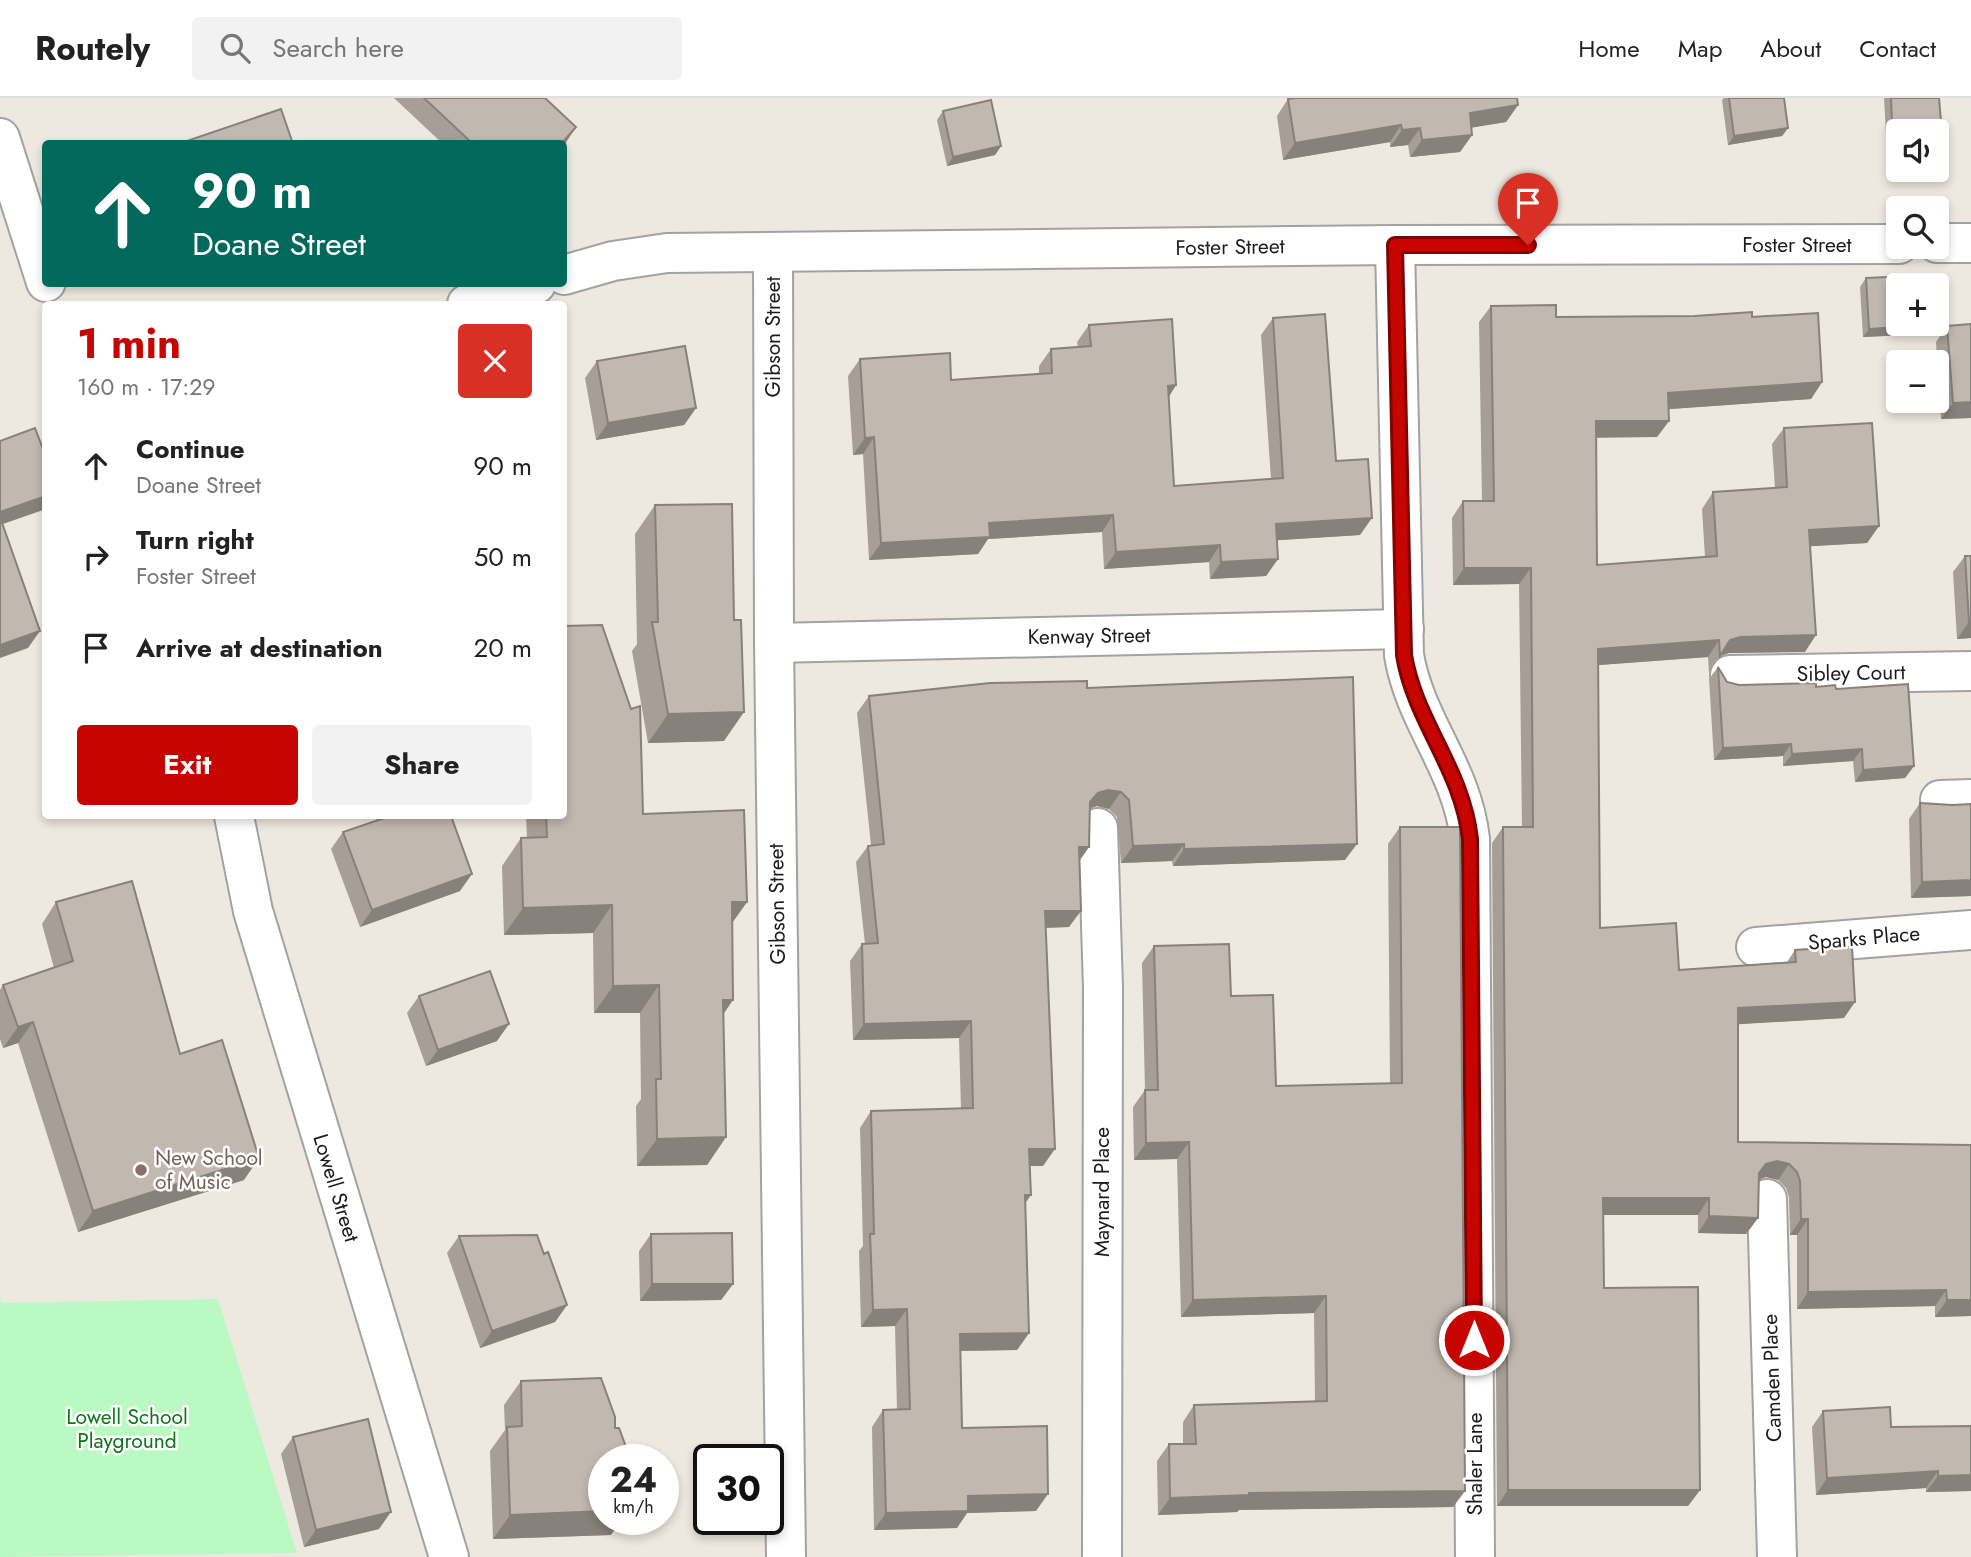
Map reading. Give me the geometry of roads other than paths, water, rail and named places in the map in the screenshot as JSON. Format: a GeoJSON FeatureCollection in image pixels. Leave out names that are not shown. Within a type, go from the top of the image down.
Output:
{"type":"FeatureCollection","features":[{"type":"Feature","properties":{"kind":"street"},"geometry":{"type":"LineString","coordinates":[[0,138],[42,270]]}},
{"type":"Feature","properties":{"kind":"street"},"geometry":{"type":"LineString","coordinates":[[1949,243],[1971,243]]}},
{"type":"Feature","properties":{"kind":"street","name":"Foster Street"},"geometry":{"type":"LineString","coordinates":[[567,274],[640,256],[773,252],[1395,245],[1886,244]]}},
{"type":"Feature","properties":{"kind":"street","name":"Shaler Lane"},"geometry":{"type":"LineString","coordinates":[[1395,245],[1407,675],[1459,787],[1467,811],[1470,839],[1475,1557]]}},
{"type":"Feature","properties":{"kind":"street","name":"Gibson Street"},"geometry":{"type":"LineString","coordinates":[[773,252],[774,643],[786,1557]]}},
{"type":"Feature","properties":{"kind":"street"},"geometry":{"type":"LineString","coordinates":[[477,301],[526,287]]}},
{"type":"Feature","properties":{"kind":"street","name":"Kenway Street"},"geometry":{"type":"LineString","coordinates":[[774,643],[1404,629]]}},
{"type":"Feature","properties":{"kind":"street","name":"Sibley Court"},"geometry":{"type":"LineString","coordinates":[[1730,675],[1971,671]]}},
{"type":"Feature","properties":{"kind":"street","name":"Lowell Street"},"geometry":{"type":"LineString","coordinates":[[235,819],[253,911],[449,1557]]}},
{"type":"Feature","properties":{"kind":"street","name":"Maynard Place"},"geometry":{"type":"LineString","coordinates":[[1098,828],[1103,988],[1102,1557]]}},
{"type":"Feature","properties":{"kind":"street","name":"Sparks Place"},"geometry":{"type":"LineString","coordinates":[[1756,947],[1971,930]]}},
{"type":"Feature","properties":{"kind":"street","name":"Camden Place"},"geometry":{"type":"LineString","coordinates":[[1767,1199],[1777,1557]]}},
{"type":"Feature","properties":{"kind":"place","name":"New School of Music"},"geometry":{"type":"Point","coordinates":[141,1170]}},
{"type":"Feature","properties":{"kind":"park label","name":"Lowell School Playground"},"geometry":{"type":"Point","coordinates":[127,1429]}}]}
